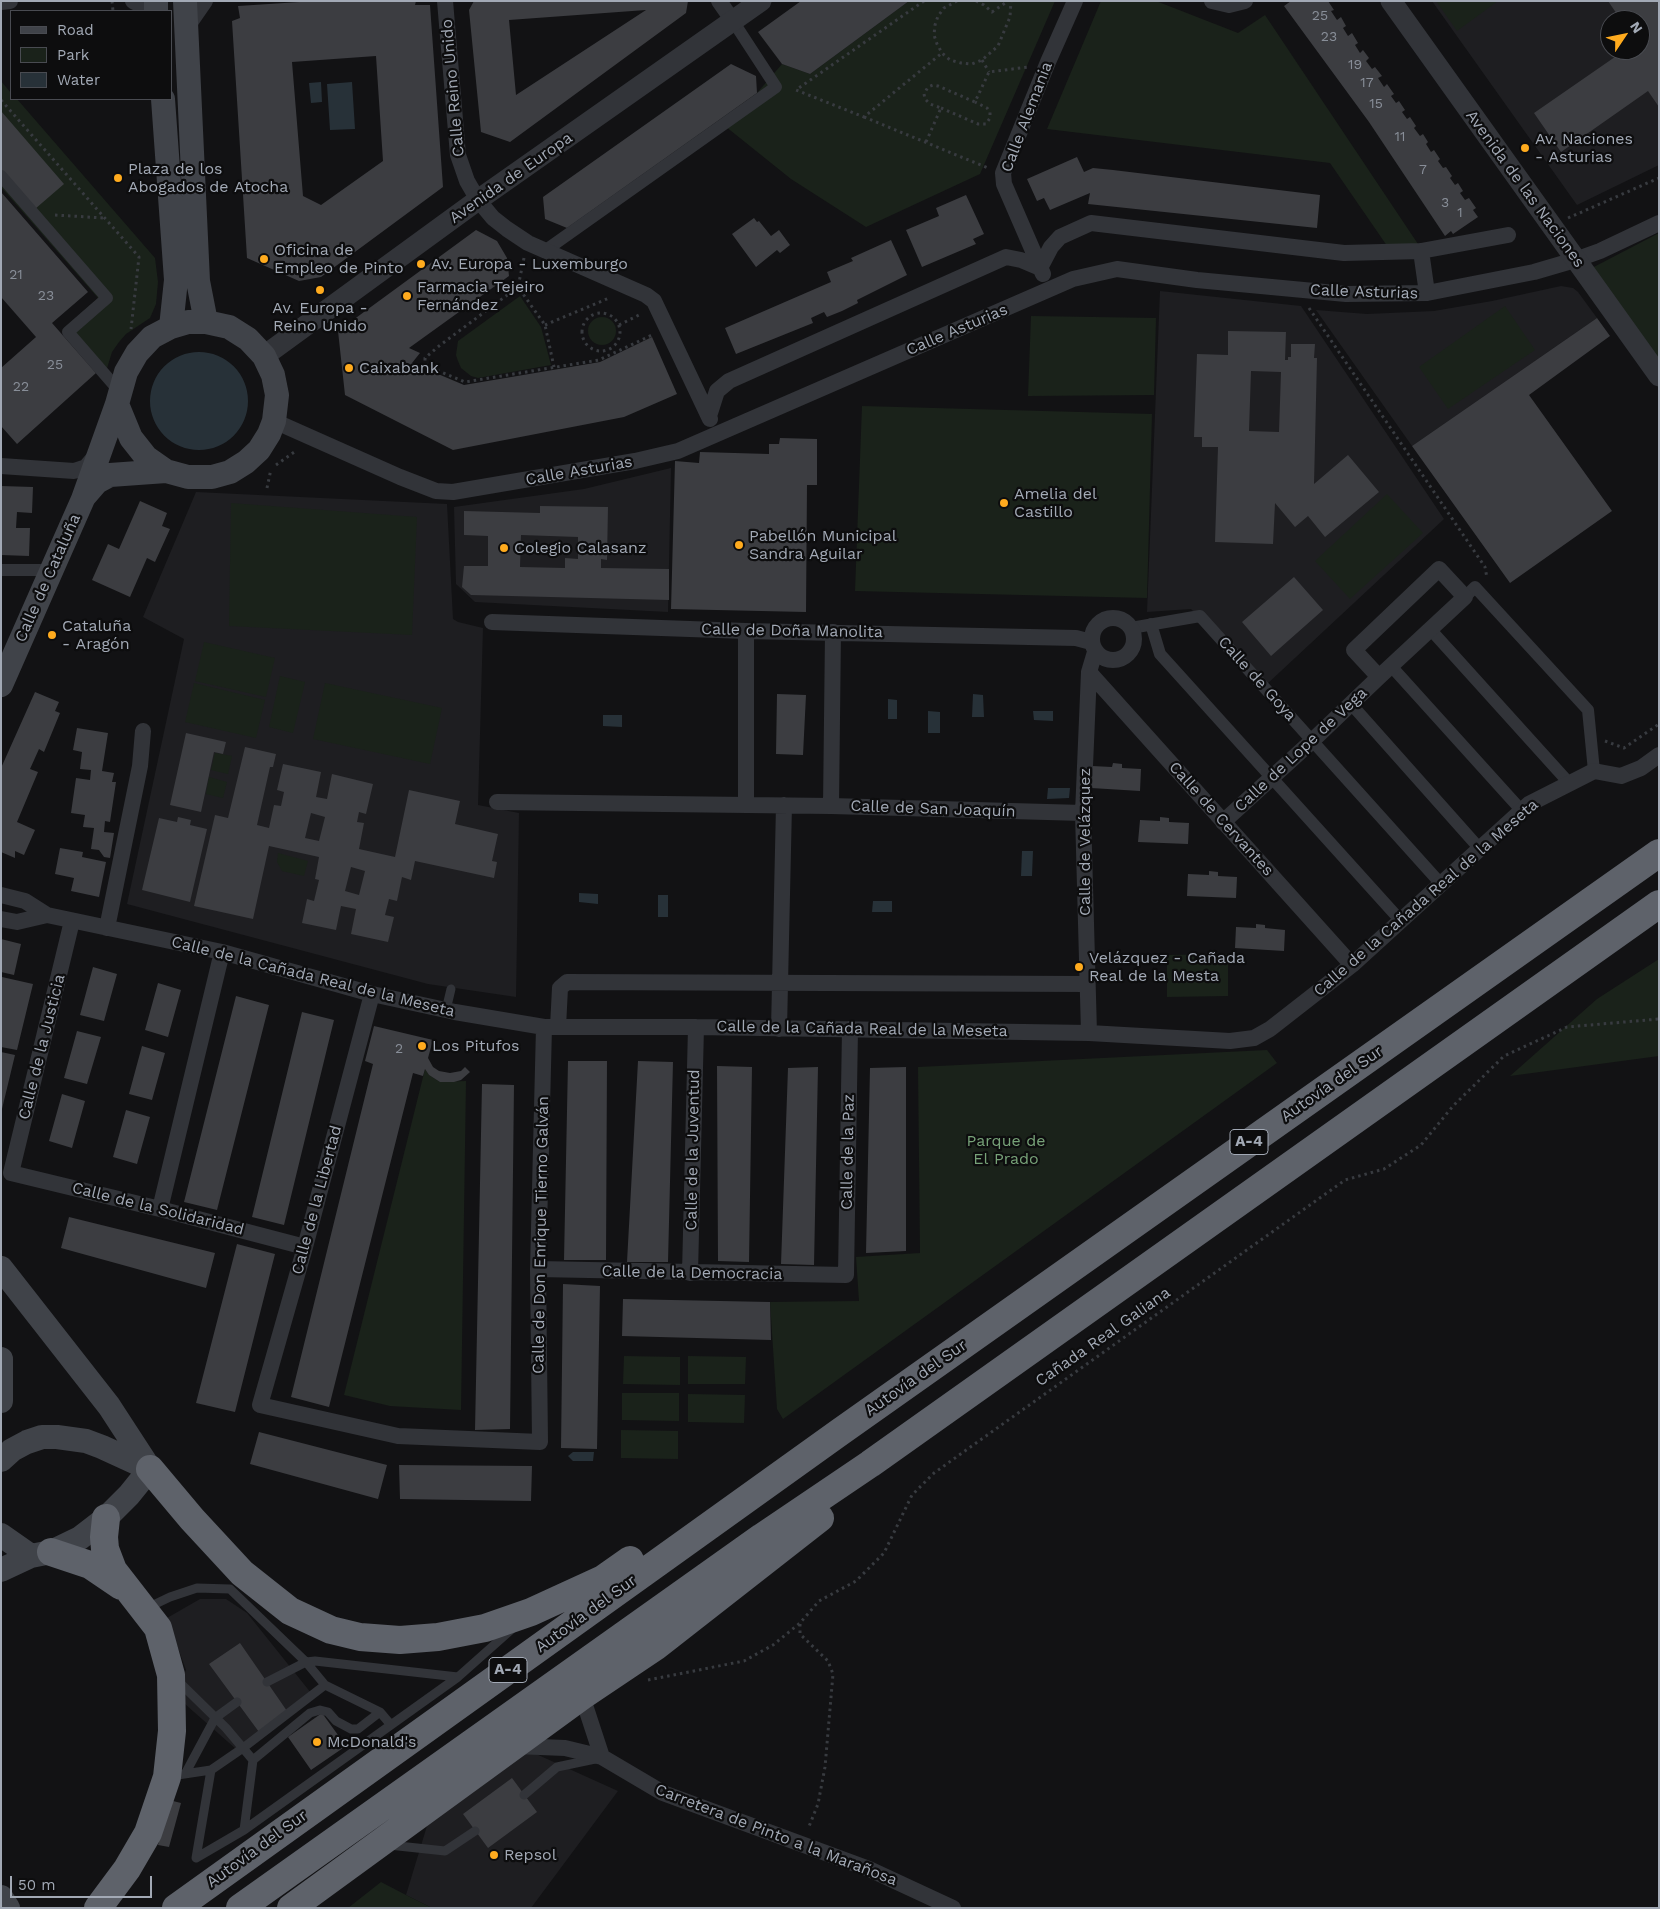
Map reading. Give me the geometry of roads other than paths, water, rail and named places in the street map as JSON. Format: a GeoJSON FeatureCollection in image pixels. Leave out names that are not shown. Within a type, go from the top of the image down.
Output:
{"type":"FeatureCollection","features":[{"type":"Feature","properties":{"kind":"highway","name":"Autovía del Sur"},"geometry":{"type":"LineString","coordinates":[[176,1908],[840,1432],[1659,852]]}},
{"type":"Feature","properties":{"kind":"highway","name":"A-4"},"geometry":{"type":"LineString","coordinates":[[240,1908],[1659,904]]}},
{"type":"Feature","properties":{"kind":"highway"},"geometry":{"type":"LineString","coordinates":[[150,1469],[192,1519],[242,1573],[290,1611],[331,1630],[360,1637],[400,1640],[438,1637],[485,1628],[531,1612],[603,1579],[753,1472],[840,1432]]}},
{"type":"Feature","properties":{"kind":"highway"},"geometry":{"type":"LineString","coordinates":[[291,1908],[582,1696],[655,1647],[837,1505],[870,1464]]}},
{"type":"Feature","properties":{"kind":"highway"},"geometry":{"type":"LineString","coordinates":[[98,1908],[127,1869],[148,1833],[176,1775],[172,1731],[171,1675],[158,1628],[113,1570],[105,1549],[106,1518]]}},
{"type":"Feature","properties":{"kind":"highway"},"geometry":{"type":"LineString","coordinates":[[41,1554],[90,1565],[137,1601]]}},
{"type":"Feature","properties":{"kind":"main road"},"geometry":{"type":"LineString","coordinates":[[185,1],[198,281],[206,322]]}},
{"type":"Feature","properties":{"kind":"main road"},"geometry":{"type":"LineString","coordinates":[[163,100],[176,280],[171,327]]}},
{"type":"Feature","properties":{"kind":"main road"},"geometry":{"type":"LineString","coordinates":[[188,322],[206,322],[228,328],[248,339],[264,356],[273,375],[277,395],[274,421],[269,434],[259,450],[246,462],[230,472],[212,477],[188,477],[166,471],[110,475],[97,482],[83,499],[98,452],[119,398],[126,372],[136,353],[152,337],[171,327],[188,322]]}},
{"type":"Feature","properties":{"kind":"main road"},"geometry":{"type":"LineString","coordinates":[[119,398],[131,438],[146,457],[166,471]]}},
{"type":"Feature","properties":{"kind":"main road","name":"Calle de Cataluña"},"geometry":{"type":"LineString","coordinates":[[1,685],[83,499]]}},
{"type":"Feature","properties":{"kind":"main road"},"geometry":{"type":"LineString","coordinates":[[1,1268],[109,1406],[150,1469]]}},
{"type":"Feature","properties":{"kind":"main road"},"geometry":{"type":"LineString","coordinates":[[1,1359],[1,1401]]}},
{"type":"Feature","properties":{"kind":"main road"},"geometry":{"type":"LineString","coordinates":[[1,1460],[12,1450],[27,1442],[42,1437],[57,1437],[86,1441],[150,1469]]}},
{"type":"Feature","properties":{"kind":"main road"},"geometry":{"type":"LineString","coordinates":[[1,1570],[80,1538],[106,1518],[129,1495],[150,1469]]}},
{"type":"Feature","properties":{"kind":"main road"},"geometry":{"type":"LineString","coordinates":[[1,1535],[41,1554]]}},
{"type":"Feature","properties":{"kind":"main road"},"geometry":{"type":"LineString","coordinates":[[1,1897],[8,1908]]}},
{"type":"Feature","properties":{"kind":"street"},"geometry":{"type":"LineString","coordinates":[[1,2],[10,1]]}},
{"type":"Feature","properties":{"kind":"street"},"geometry":{"type":"LineString","coordinates":[[132,1],[147,10]]}},
{"type":"Feature","properties":{"kind":"street"},"geometry":{"type":"LineString","coordinates":[[187,27],[205,1]]}},
{"type":"Feature","properties":{"kind":"street","name":"Calle Reino Unido"},"geometry":{"type":"LineString","coordinates":[[445,1],[457,146],[461,167],[478,200],[493,218],[528,243],[646,295],[654,301],[709,416]]}},
{"type":"Feature","properties":{"kind":"street"},"geometry":{"type":"LineString","coordinates":[[546,250],[776,87],[719,1]]}},
{"type":"Feature","properties":{"kind":"street","name":"Avenida de Europa"},"geometry":{"type":"LineString","coordinates":[[264,356],[478,200],[760,1]]}},
{"type":"Feature","properties":{"kind":"street","name":"Calle Alemania"},"geometry":{"type":"LineString","coordinates":[[1050,289],[1004,184],[1003,173],[1048,62],[1076,1]]}},
{"type":"Feature","properties":{"kind":"street"},"geometry":{"type":"LineString","coordinates":[[1212,1],[1229,5],[1245,1]]}},
{"type":"Feature","properties":{"kind":"street","name":"Avenida de las Naciones"},"geometry":{"type":"LineString","coordinates":[[1391,1],[1659,376]]}},
{"type":"Feature","properties":{"kind":"street"},"geometry":{"type":"LineString","coordinates":[[1,176],[107,298],[68,332],[119,398]]}},
{"type":"Feature","properties":{"kind":"street"},"geometry":{"type":"LineString","coordinates":[[717,434],[709,416],[717,391],[728,381],[1006,257],[1021,260],[1040,268],[1051,247],[1060,237],[1091,223],[1344,253],[1421,251],[1508,235]]}},
{"type":"Feature","properties":{"kind":"street","name":"Calle Asturias"},"geometry":{"type":"LineString","coordinates":[[274,421],[400,478],[436,491],[453,492],[635,461],[678,451],[1073,279],[1117,269],[1197,280],[1296,290],[1346,294],[1427,294],[1534,272],[1575,260],[1600,251],[1659,223]]}},
{"type":"Feature","properties":{"kind":"street"},"geometry":{"type":"LineString","coordinates":[[1421,251],[1427,294]]}},
{"type":"Feature","properties":{"kind":"street"},"geometry":{"type":"LineString","coordinates":[[1,466],[74,471],[86,466],[98,452]]}},
{"type":"Feature","properties":{"kind":"street","name":"Calle de Lope de Vega"},"geometry":{"type":"LineString","coordinates":[[1223,822],[1312,741],[1379,678],[1465,596],[1439,569],[1354,650],[1379,678]]}},
{"type":"Feature","properties":{"kind":"street"},"geometry":{"type":"LineString","coordinates":[[1,570],[52,570]]}},
{"type":"Feature","properties":{"kind":"street"},"geometry":{"type":"LineString","coordinates":[[1465,596],[1475,587],[1588,710],[1594,771],[1621,776],[1641,768],[1659,755]]}},
{"type":"Feature","properties":{"kind":"street","name":"Calle de Goya"},"geometry":{"type":"LineString","coordinates":[[1131,628],[1200,616],[1441,884]]}},
{"type":"Feature","properties":{"kind":"street"},"geometry":{"type":"LineString","coordinates":[[1105,618],[1120,618],[1131,628],[1134,642],[1128,654],[1122,658],[1107,660],[1093,647],[1094,628],[1105,618]]}},
{"type":"Feature","properties":{"kind":"street","name":"Calle de Doña Manolita"},"geometry":{"type":"LineString","coordinates":[[492,622],[1076,638],[1093,647]]}},
{"type":"Feature","properties":{"kind":"street"},"geometry":{"type":"LineString","coordinates":[[1151,624],[1160,654],[1401,921]]}},
{"type":"Feature","properties":{"kind":"street"},"geometry":{"type":"LineString","coordinates":[[1430,629],[1570,784]]}},
{"type":"Feature","properties":{"kind":"street"},"geometry":{"type":"LineString","coordinates":[[746,630],[746,805]]}},
{"type":"Feature","properties":{"kind":"street"},"geometry":{"type":"LineString","coordinates":[[831,806],[833,632]]}},
{"type":"Feature","properties":{"kind":"street","name":"Calle de Velázquez"},"geometry":{"type":"LineString","coordinates":[[1089,1033],[1082,813],[1089,672],[1093,647]]}},
{"type":"Feature","properties":{"kind":"street"},"geometry":{"type":"LineString","coordinates":[[1391,666],[1522,811]]}},
{"type":"Feature","properties":{"kind":"street","name":"Calle de Cervantes"},"geometry":{"type":"LineString","coordinates":[[1089,672],[1352,965]]}},
{"type":"Feature","properties":{"kind":"street"},"geometry":{"type":"LineString","coordinates":[[1351,704],[1480,849]]}},
{"type":"Feature","properties":{"kind":"street"},"geometry":{"type":"LineString","coordinates":[[107,928],[140,766],[143,731]]}},
{"type":"Feature","properties":{"kind":"street","name":"Calle de la Cañada Real de la Meseta"},"geometry":{"type":"LineString","coordinates":[[1,895],[25,901],[47,915],[222,952],[372,994],[446,1010],[551,1027],[696,1027],[1089,1033],[1230,1040],[1254,1038],[1270,1030],[1352,965],[1529,804],[1594,771]]}},
{"type":"Feature","properties":{"kind":"street","name":"Calle de San Joaquín"},"geometry":{"type":"LineString","coordinates":[[497,802],[784,805],[1082,813]]}},
{"type":"Feature","properties":{"kind":"street"},"geometry":{"type":"LineString","coordinates":[[779,1029],[784,805]]}},
{"type":"Feature","properties":{"kind":"street","name":"Calle de la Cañada Real de la Meseta"},"geometry":{"type":"LineString","coordinates":[[1,919],[17,922],[47,915]]}},
{"type":"Feature","properties":{"kind":"street","name":"Calle de la Justicia"},"geometry":{"type":"LineString","coordinates":[[11,1173],[72,921]]}},
{"type":"Feature","properties":{"kind":"street"},"geometry":{"type":"LineString","coordinates":[[160,1209],[222,952]]}},
{"type":"Feature","properties":{"kind":"street","name":"Calle de Don Enrique Tierno Galván"},"geometry":{"type":"LineString","coordinates":[[540,1442],[538,1270],[551,1027],[560,988],[567,982],[1087,984]]}},
{"type":"Feature","properties":{"kind":"street","name":"Calle de la Libertad"},"geometry":{"type":"LineString","coordinates":[[372,994],[305,1246],[260,1405],[398,1436],[540,1442]]}},
{"type":"Feature","properties":{"kind":"street","name":"Calle de la Juventud"},"geometry":{"type":"LineString","coordinates":[[690,1274],[696,1027]]}},
{"type":"Feature","properties":{"kind":"street","name":"Calle de la Paz"},"geometry":{"type":"LineString","coordinates":[[846,1275],[850,1029]]}},
{"type":"Feature","properties":{"kind":"street","name":"Calle de la Solidaridad"},"geometry":{"type":"LineString","coordinates":[[11,1173],[305,1246]]}},
{"type":"Feature","properties":{"kind":"street","name":"Calle de la Democracia"},"geometry":{"type":"LineString","coordinates":[[538,1270],[690,1274],[846,1275]]}},
{"type":"Feature","properties":{"kind":"street"},"geometry":{"type":"LineString","coordinates":[[582,1696],[602,1757]]}},
{"type":"Feature","properties":{"kind":"street","name":"Carretera de Pinto a la Marañosa"},"geometry":{"type":"LineString","coordinates":[[515,1746],[565,1748],[602,1757],[663,1793],[869,1869],[953,1908]]}},
{"type":"Feature","properties":{"kind":"lane"},"geometry":{"type":"LineString","coordinates":[[446,1010],[451,989]]}},
{"type":"Feature","properties":{"kind":"lane"},"geometry":{"type":"LineString","coordinates":[[137,1601],[170,1597],[198,1588],[230,1589],[306,1662],[325,1685],[380,1712],[391,1724]]}},
{"type":"Feature","properties":{"kind":"lane"},"geometry":{"type":"LineString","coordinates":[[211,1770],[196,1858],[244,1830],[458,1677],[531,1612]]}},
{"type":"Feature","properties":{"kind":"lane"},"geometry":{"type":"LineString","coordinates":[[267,1682],[306,1662],[315,1661],[458,1677]]}},
{"type":"Feature","properties":{"kind":"lane"},"geometry":{"type":"LineString","coordinates":[[171,1675],[216,1718],[253,1760]]}},
{"type":"Feature","properties":{"kind":"lane"},"geometry":{"type":"LineString","coordinates":[[176,1775],[211,1770],[325,1685]]}},
{"type":"Feature","properties":{"kind":"lane"},"geometry":{"type":"LineString","coordinates":[[176,1775],[216,1718],[237,1702]]}},
{"type":"Feature","properties":{"kind":"lane"},"geometry":{"type":"LineString","coordinates":[[244,1830],[253,1760],[310,1713],[320,1710],[328,1712],[336,1721],[352,1730],[358,1729],[380,1712]]}},
{"type":"Feature","properties":{"kind":"lane"},"geometry":{"type":"LineString","coordinates":[[524,1795],[557,1767],[602,1757]]}},
{"type":"Feature","properties":{"kind":"lane"},"geometry":{"type":"LineString","coordinates":[[379,1844],[445,1851],[476,1831]]}},
{"type":"Feature","properties":{"kind":"water"},"geometry":{"type":"Polygon","coordinates":[[[321,82],[322,102],[311,103],[309,83],[321,82]]]}},
{"type":"Feature","properties":{"kind":"water"},"geometry":{"type":"Polygon","coordinates":[[[352,82],[355,129],[330,130],[327,84],[352,82]]]}},
{"type":"Feature","properties":{"kind":"water"},"geometry":{"type":"Polygon","coordinates":[[[199,352],[209,353],[226,360],[240,374],[247,391],[247,411],[240,428],[226,442],[209,449],[199,450],[189,449],[172,442],[158,428],[151,411],[150,401],[151,391],[158,374],[172,360],[189,353],[199,352]]]}},
{"type":"Feature","properties":{"kind":"water"},"geometry":{"type":"Polygon","coordinates":[[[973,694],[983,695],[984,717],[972,717],[973,694]]]}},
{"type":"Feature","properties":{"kind":"water"},"geometry":{"type":"Polygon","coordinates":[[[888,699],[897,700],[897,719],[888,719],[888,699]]]}},
{"type":"Feature","properties":{"kind":"water"},"geometry":{"type":"Polygon","coordinates":[[[928,711],[940,712],[940,733],[928,733],[928,711]]]}},
{"type":"Feature","properties":{"kind":"water"},"geometry":{"type":"Polygon","coordinates":[[[1033,711],[1053,711],[1053,721],[1034,720],[1033,711]]]}},
{"type":"Feature","properties":{"kind":"water"},"geometry":{"type":"Polygon","coordinates":[[[603,715],[622,715],[622,727],[603,726],[603,715]]]}},
{"type":"Feature","properties":{"kind":"water"},"geometry":{"type":"Polygon","coordinates":[[[1048,788],[1070,788],[1069,798],[1047,799],[1048,788]]]}},
{"type":"Feature","properties":{"kind":"water"},"geometry":{"type":"Polygon","coordinates":[[[1022,851],[1033,851],[1032,876],[1021,876],[1022,851]]]}},
{"type":"Feature","properties":{"kind":"water"},"geometry":{"type":"Polygon","coordinates":[[[579,893],[598,894],[598,904],[579,902],[579,893]]]}},
{"type":"Feature","properties":{"kind":"water"},"geometry":{"type":"Polygon","coordinates":[[[658,895],[668,895],[668,917],[658,917],[658,895]]]}},
{"type":"Feature","properties":{"kind":"water"},"geometry":{"type":"Polygon","coordinates":[[[873,901],[892,901],[892,912],[872,912],[873,901]]]}},
{"type":"Feature","properties":{"kind":"water"},"geometry":{"type":"Polygon","coordinates":[[[573,1452],[594,1452],[593,1461],[573,1461],[568,1456],[573,1452]]]}},
{"type":"Feature","properties":{"kind":"place","name":"Av. Naciones - Asturias"},"geometry":{"type":"Point","coordinates":[1525,148]}},
{"type":"Feature","properties":{"kind":"place","name":"Plaza de los Abogados de Atocha"},"geometry":{"type":"Point","coordinates":[118,178]}},
{"type":"Feature","properties":{"kind":"place","name":"Oficina de Empleo de Pinto"},"geometry":{"type":"Point","coordinates":[264,259]}},
{"type":"Feature","properties":{"kind":"place","name":"Av. Europa - Luxemburgo"},"geometry":{"type":"Point","coordinates":[421,264]}},
{"type":"Feature","properties":{"kind":"place","name":"Av. Europa - Reino Unido"},"geometry":{"type":"Point","coordinates":[320,290]}},
{"type":"Feature","properties":{"kind":"place","name":"Farmacia Tejeiro Fernández"},"geometry":{"type":"Point","coordinates":[407,296]}},
{"type":"Feature","properties":{"kind":"place","name":"Caixabank"},"geometry":{"type":"Point","coordinates":[349,368]}},
{"type":"Feature","properties":{"kind":"place","name":"Amelia del Castillo"},"geometry":{"type":"Point","coordinates":[1004,503]}},
{"type":"Feature","properties":{"kind":"place","name":"Pabellón Municipal Sandra Aguilar"},"geometry":{"type":"Point","coordinates":[739,545]}},
{"type":"Feature","properties":{"kind":"place","name":"Colegio Calasanz"},"geometry":{"type":"Point","coordinates":[504,548]}},
{"type":"Feature","properties":{"kind":"place","name":"Cataluña - Aragón"},"geometry":{"type":"Point","coordinates":[52,635]}},
{"type":"Feature","properties":{"kind":"place","name":"Velázquez - Cañada Real de la Mesta"},"geometry":{"type":"Point","coordinates":[1079,967]}},
{"type":"Feature","properties":{"kind":"place","name":"Los Pitufos"},"geometry":{"type":"Point","coordinates":[422,1046]}},
{"type":"Feature","properties":{"kind":"place","name":"McDonald's"},"geometry":{"type":"Point","coordinates":[317,1742]}},
{"type":"Feature","properties":{"kind":"place","name":"Repsol"},"geometry":{"type":"Point","coordinates":[494,1855]}},
{"type":"Feature","properties":{"kind":"park label","name":"Parque de El Prado"},"geometry":{"type":"Point","coordinates":[1006,1150]}}]}
